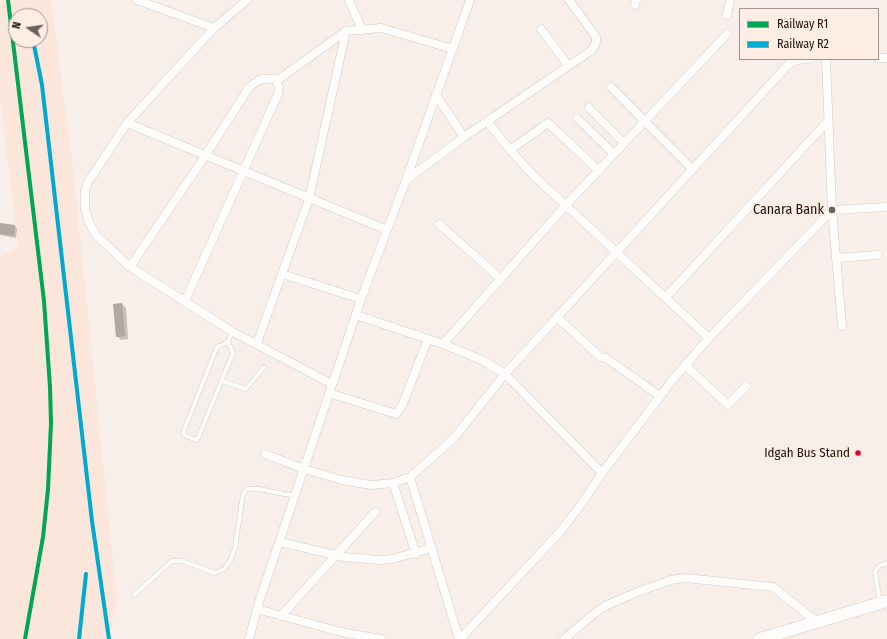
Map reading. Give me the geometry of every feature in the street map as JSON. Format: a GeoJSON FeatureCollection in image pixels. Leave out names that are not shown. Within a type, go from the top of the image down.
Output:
{"type":"FeatureCollection","features":[{"type":"Feature","properties":{"kind":"main road"},"geometry":{"type":"LineString","coordinates":[[760,639],[884,602]]}},
{"type":"Feature","properties":{"kind":"street"},"geometry":{"type":"LineString","coordinates":[[137,0],[214,28]]}},
{"type":"Feature","properties":{"kind":"street"},"geometry":{"type":"LineString","coordinates":[[247,0],[214,28],[127,123],[88,182],[85,190],[85,208],[88,220],[96,235],[130,267],[233,332],[257,343],[332,384]]}},
{"type":"Feature","properties":{"kind":"street"},"geometry":{"type":"LineString","coordinates":[[350,0],[362,30]]}},
{"type":"Feature","properties":{"kind":"street"},"geometry":{"type":"LineString","coordinates":[[249,639],[257,609],[361,299],[406,180],[470,0]]}},
{"type":"Feature","properties":{"kind":"street"},"geometry":{"type":"LineString","coordinates":[[406,180],[464,137],[592,50],[596,42],[596,37],[569,0]]}},
{"type":"Feature","properties":{"kind":"street"},"geometry":{"type":"LineString","coordinates":[[727,15],[730,0]]}},
{"type":"Feature","properties":{"kind":"street"},"geometry":{"type":"LineString","coordinates":[[130,267],[250,86],[261,79],[276,80],[346,31],[381,28],[453,49]]}},
{"type":"Feature","properties":{"kind":"street"},"geometry":{"type":"LineString","coordinates":[[541,29],[568,65]]}},
{"type":"Feature","properties":{"kind":"street"},"geometry":{"type":"LineString","coordinates":[[257,343],[309,198],[346,31]]}},
{"type":"Feature","properties":{"kind":"street"},"geometry":{"type":"LineString","coordinates":[[443,344],[565,206],[599,171],[644,120],[727,34]]}},
{"type":"Feature","properties":{"kind":"street"},"geometry":{"type":"LineString","coordinates":[[264,454],[304,469],[342,480],[371,485],[393,483],[410,477],[454,438],[506,374],[616,252],[788,65],[796,60]]}},
{"type":"Feature","properties":{"kind":"street"},"geometry":{"type":"LineString","coordinates":[[826,60],[832,210],[842,326]]}},
{"type":"Feature","properties":{"kind":"street"},"geometry":{"type":"LineString","coordinates":[[185,301],[278,94],[279,87],[276,80]]}},
{"type":"Feature","properties":{"kind":"street"},"geometry":{"type":"LineString","coordinates":[[611,87],[692,169]]}},
{"type":"Feature","properties":{"kind":"street"},"geometry":{"type":"LineString","coordinates":[[436,95],[464,137]]}},
{"type":"Feature","properties":{"kind":"street"},"geometry":{"type":"LineString","coordinates":[[589,108],[624,143]]}},
{"type":"Feature","properties":{"kind":"street"},"geometry":{"type":"LineString","coordinates":[[577,118],[614,154]]}},
{"type":"Feature","properties":{"kind":"street"},"geometry":{"type":"LineString","coordinates":[[488,121],[510,150],[565,206],[709,338]]}},
{"type":"Feature","properties":{"kind":"street"},"geometry":{"type":"LineString","coordinates":[[666,297],[828,121]]}},
{"type":"Feature","properties":{"kind":"street"},"geometry":{"type":"LineString","coordinates":[[127,123],[387,230]]}},
{"type":"Feature","properties":{"kind":"street"},"geometry":{"type":"LineString","coordinates":[[510,150],[548,123],[599,171]]}},
{"type":"Feature","properties":{"kind":"street"},"geometry":{"type":"LineString","coordinates":[[459,639],[560,532],[584,502],[602,473],[685,365],[832,210],[887,207]]}},
{"type":"Feature","properties":{"kind":"street"},"geometry":{"type":"LineString","coordinates":[[439,224],[501,279]]}},
{"type":"Feature","properties":{"kind":"street"},"geometry":{"type":"LineString","coordinates":[[836,258],[878,255]]}},
{"type":"Feature","properties":{"kind":"street"},"geometry":{"type":"LineString","coordinates":[[282,274],[361,299]]}},
{"type":"Feature","properties":{"kind":"street"},"geometry":{"type":"LineString","coordinates":[[356,315],[443,344],[482,360],[506,374],[602,473]]}},
{"type":"Feature","properties":{"kind":"street"},"geometry":{"type":"LineString","coordinates":[[558,318],[600,357],[606,358],[660,396]]}},
{"type":"Feature","properties":{"kind":"street"},"geometry":{"type":"LineString","coordinates":[[329,393],[396,414],[402,406],[428,339]]}},
{"type":"Feature","properties":{"kind":"street"},"geometry":{"type":"LineString","coordinates":[[685,365],[728,405],[746,386]]}},
{"type":"Feature","properties":{"kind":"street"},"geometry":{"type":"LineString","coordinates":[[410,477],[459,639]]}},
{"type":"Feature","properties":{"kind":"street"},"geometry":{"type":"LineString","coordinates":[[393,483],[416,554]]}},
{"type":"Feature","properties":{"kind":"street"},"geometry":{"type":"LineString","coordinates":[[281,616],[375,512]]}},
{"type":"Feature","properties":{"kind":"street"},"geometry":{"type":"LineString","coordinates":[[280,542],[335,555],[379,560],[416,554],[432,548]]}},
{"type":"Feature","properties":{"kind":"street"},"geometry":{"type":"LineString","coordinates":[[564,639],[607,605],[647,589],[685,578],[772,587],[817,622]]}},
{"type":"Feature","properties":{"kind":"street"},"geometry":{"type":"LineString","coordinates":[[257,609],[341,632],[381,639]]}},
{"type":"Feature","properties":{"kind":"lane"},"geometry":{"type":"LineString","coordinates":[[228,342],[232,353],[222,381],[196,440],[184,435],[183,433],[217,347],[228,342],[233,332]]}},
{"type":"Feature","properties":{"kind":"lane"},"geometry":{"type":"LineString","coordinates":[[222,381],[246,389],[264,367]]}},
{"type":"Feature","properties":{"kind":"lane"},"geometry":{"type":"LineString","coordinates":[[134,595],[172,561],[182,561],[215,573],[224,569],[231,559],[235,548],[243,494],[247,490],[259,489],[295,496]]}},
{"type":"Feature","properties":{"kind":"lane"},"geometry":{"type":"LineString","coordinates":[[884,602],[875,572],[879,566],[887,563]]}},
{"type":"Feature","properties":{"kind":"shaded area"},"geometry":{"type":"Polygon","coordinates":[[[0,0],[51,0],[73,167],[117,602],[108,639],[0,639],[0,258],[18,247],[0,96],[0,0]]]}},
{"type":"Feature","properties":{"kind":"building"},"geometry":{"type":"Polygon","coordinates":[[[0,223],[15,225],[14,236],[0,234],[0,223]]]}},
{"type":"Feature","properties":{"kind":"building"},"geometry":{"type":"Polygon","coordinates":[[[122,303],[125,336],[116,337],[113,304],[122,303]]]}},
{"type":"Feature","properties":{"kind":"rail line","name":"R1"},"geometry":{"type":"LineString","coordinates":[[8,0],[44,301],[51,423],[48,489],[43,537],[25,639]]}},
{"type":"Feature","properties":{"kind":"rail line","name":"R2"},"geometry":{"type":"LineString","coordinates":[[35,48],[42,85],[92,521],[109,639]]}},
{"type":"Feature","properties":{"kind":"rail line","name":"R2"},"geometry":{"type":"LineString","coordinates":[[79,639],[86,574]]}},
{"type":"Feature","properties":{"kind":"place","name":"Canara Bank"},"geometry":{"type":"Point","coordinates":[832,210]}},
{"type":"Feature","properties":{"kind":"place","name":"Idgah Bus Stand"},"geometry":{"type":"Point","coordinates":[858,453]}}]}
